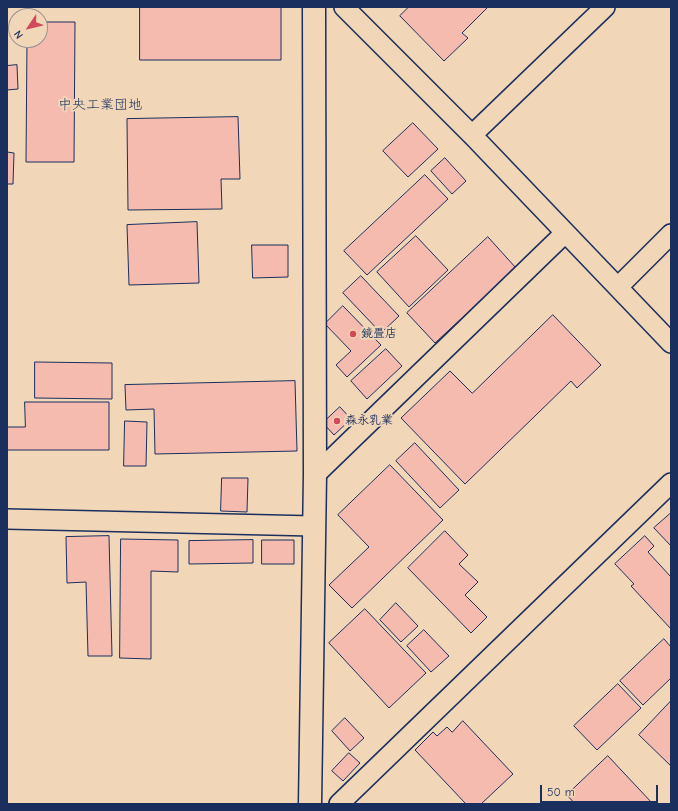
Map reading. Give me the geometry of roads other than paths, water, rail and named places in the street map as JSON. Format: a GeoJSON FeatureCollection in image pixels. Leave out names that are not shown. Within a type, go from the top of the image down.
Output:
{"type":"FeatureCollection","features":[{"type":"Feature","properties":{"kind":"street"},"geometry":{"type":"LineString","coordinates":[[310,804],[315,475],[314,7]]}},
{"type":"Feature","properties":{"kind":"street"},"geometry":{"type":"LineString","coordinates":[[344,7],[472,135],[671,343]]}},
{"type":"Feature","properties":{"kind":"street"},"geometry":{"type":"LineString","coordinates":[[472,135],[605,7]]}},
{"type":"Feature","properties":{"kind":"street"},"geometry":{"type":"LineString","coordinates":[[315,475],[565,233]]}},
{"type":"Feature","properties":{"kind":"street"},"geometry":{"type":"LineString","coordinates":[[618,287],[671,234]]}},
{"type":"Feature","properties":{"kind":"street"},"geometry":{"type":"LineString","coordinates":[[339,804],[671,483]]}},
{"type":"Feature","properties":{"kind":"street"},"geometry":{"type":"LineString","coordinates":[[7,520],[314,526]]}},
{"type":"Feature","properties":{"kind":"place","name":"鏡畳店"},"geometry":{"type":"Point","coordinates":[353,334]}},
{"type":"Feature","properties":{"kind":"place","name":"森永乳業"},"geometry":{"type":"Point","coordinates":[337,421]}},
{"type":"Feature","properties":{"kind":"district","name":"中央工業団地"},"geometry":{"type":"Point","coordinates":[100,105]}}]}
